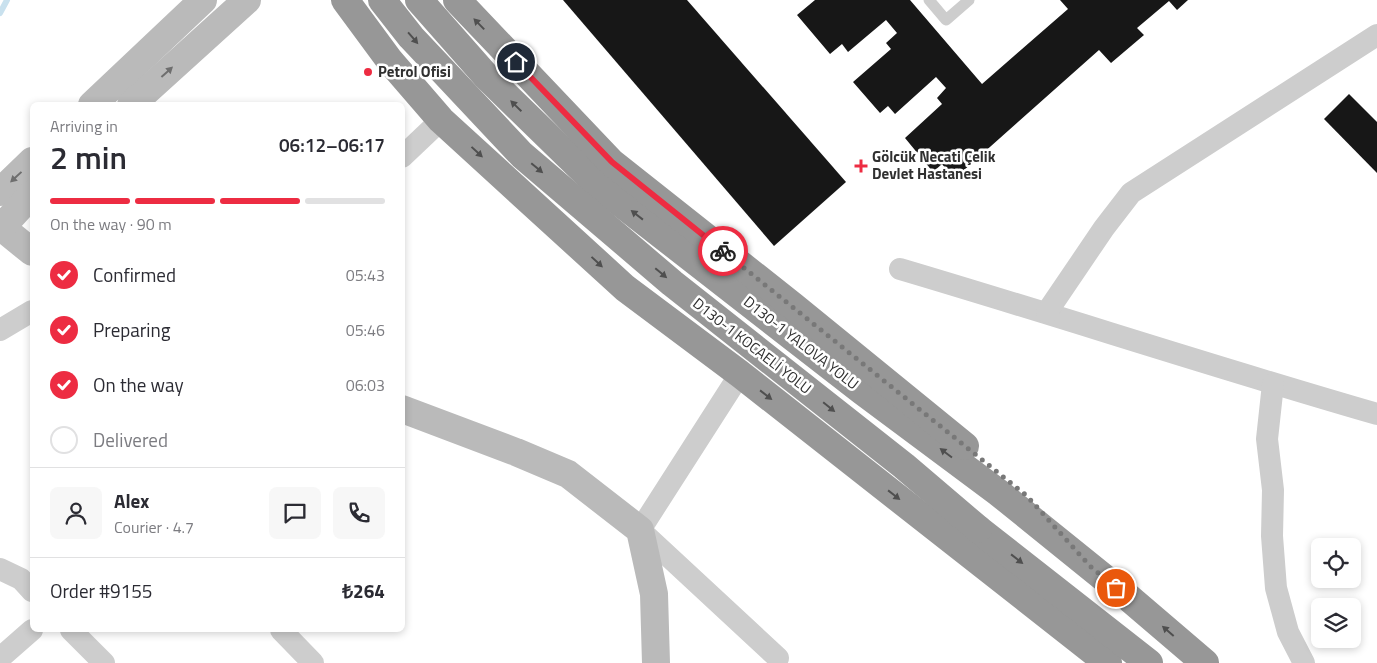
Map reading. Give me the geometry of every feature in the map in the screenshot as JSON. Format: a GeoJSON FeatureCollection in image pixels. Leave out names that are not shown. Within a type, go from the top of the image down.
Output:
{"type":"FeatureCollection","features":[{"type":"Feature","properties":{"kind":"highway"},"geometry":{"type":"LineString","coordinates":[[345,0],[390,61],[442,120],[626,288],[740,374],[1108,663]]}},
{"type":"Feature","properties":{"kind":"highway","name":"D130-1 KOCAELİ YOLU"},"geometry":{"type":"LineString","coordinates":[[382,0],[412,37],[522,155],[672,283],[904,466],[978,529],[1149,663]]}},
{"type":"Feature","properties":{"kind":"highway"},"geometry":{"type":"LineString","coordinates":[[376,41],[380,9],[390,0]]}},
{"type":"Feature","properties":{"kind":"highway","name":"D130-1 YALOVA YOLU"},"geometry":{"type":"LineString","coordinates":[[419,0],[486,76],[600,187],[862,390],[999,493],[1090,566],[1205,663]]}},
{"type":"Feature","properties":{"kind":"highway"},"geometry":{"type":"LineString","coordinates":[[457,0],[612,162],[794,306],[1027,496],[1090,566]]}},
{"type":"Feature","properties":{"kind":"street"},"geometry":{"type":"LineString","coordinates":[[95,102],[204,0]]}},
{"type":"Feature","properties":{"kind":"street"},"geometry":{"type":"LineString","coordinates":[[134,102],[247,0]]}},
{"type":"Feature","properties":{"kind":"street"},"geometry":{"type":"LineString","coordinates":[[1047,312],[1104,228],[1131,194],[1377,35]]}},
{"type":"Feature","properties":{"kind":"street"},"geometry":{"type":"LineString","coordinates":[[405,154],[442,120]]}},
{"type":"Feature","properties":{"kind":"street"},"geometry":{"type":"LineString","coordinates":[[0,192],[30,163]]}},
{"type":"Feature","properties":{"kind":"street"},"geometry":{"type":"LineString","coordinates":[[30,196],[0,227],[30,250]]}},
{"type":"Feature","properties":{"kind":"street"},"geometry":{"type":"LineString","coordinates":[[900,269],[1047,312],[1273,384],[1377,414]]}},
{"type":"Feature","properties":{"kind":"street"},"geometry":{"type":"LineString","coordinates":[[0,330],[30,311]]}},
{"type":"Feature","properties":{"kind":"street"},"geometry":{"type":"LineString","coordinates":[[656,663],[654,594],[640,530],[740,374]]}},
{"type":"Feature","properties":{"kind":"street"},"geometry":{"type":"LineString","coordinates":[[1273,384],[1267,439],[1273,490],[1272,536],[1276,588],[1288,632],[1304,663]]}},
{"type":"Feature","properties":{"kind":"street"},"geometry":{"type":"LineString","coordinates":[[405,411],[516,452],[568,474],[640,530],[778,658]]}},
{"type":"Feature","properties":{"kind":"street"},"geometry":{"type":"LineString","coordinates":[[0,569],[29,580]]}},
{"type":"Feature","properties":{"kind":"street"},"geometry":{"type":"LineString","coordinates":[[0,658],[30,632]]}},
{"type":"Feature","properties":{"kind":"street"},"geometry":{"type":"LineString","coordinates":[[73,632],[104,663]]}},
{"type":"Feature","properties":{"kind":"street"},"geometry":{"type":"LineString","coordinates":[[284,632],[313,663]]}},
{"type":"Feature","properties":{"kind":"lane"},"geometry":{"type":"LineString","coordinates":[[929,0],[946,20],[969,0]]}},
{"type":"Feature","properties":{"kind":"building"},"geometry":{"type":"Polygon","coordinates":[[[563,0],[687,0],[846,182],[774,246],[563,0]]]}},
{"type":"Feature","properties":{"kind":"building","name":"Gölcük Necati Çelik Devlet Hastanesi"},"geometry":{"type":"Polygon","coordinates":[[[815,0],[910,0],[982,84],[1068,9],[1060,0],[1188,0],[1177,10],[1169,1],[1137,28],[1144,35],[1111,63],[1099,50],[954,179],[942,164],[933,172],[905,138],[942,104],[937,98],[946,88],[936,77],[895,114],[888,106],[880,113],[853,82],[891,49],[886,43],[897,33],[886,20],[848,52],[842,44],[830,54],[797,15],[815,0]]]}},
{"type":"Feature","properties":{"kind":"building"},"geometry":{"type":"Polygon","coordinates":[[[1349,94],[1377,122],[1377,173],[1324,119],[1349,94]]]}},
{"type":"Feature","properties":{"kind":"waterway"},"geometry":{"type":"LineString","coordinates":[[0,13],[7,0]]}},
{"type":"Feature","properties":{"kind":"way so far"},"geometry":{"type":"LineString","coordinates":[[723,251],[794,306],[1027,496],[1090,566],[1116,588]]}},
{"type":"Feature","properties":{"kind":"place","name":"Petrol Ofisi"},"geometry":{"type":"Point","coordinates":[368,72]}},
{"type":"Feature","properties":{"kind":"place","name":"Gölcük Necati Çelik Devlet Hastanesi"},"geometry":{"type":"Point","coordinates":[861,166]}},
{"type":"Feature","properties":{"kind":"route"},"geometry":{"type":"LineString","coordinates":[[516,62],[612,162],[723,251]]}}]}
